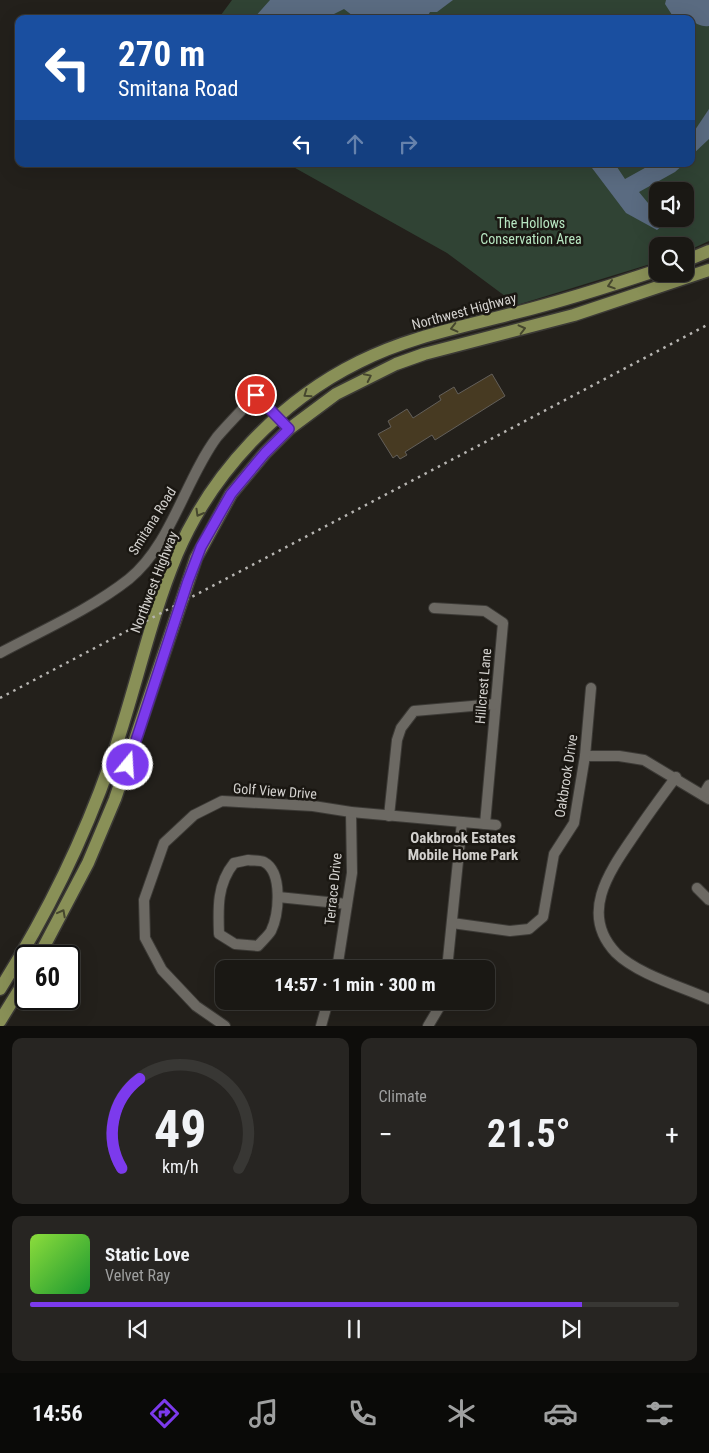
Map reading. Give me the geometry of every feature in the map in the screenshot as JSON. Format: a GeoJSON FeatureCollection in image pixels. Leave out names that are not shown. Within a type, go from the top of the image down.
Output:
{"type":"FeatureCollection","features":[{"type":"Feature","properties":{"kind":"main road"},"geometry":{"type":"LineString","coordinates":[[694,258],[709,252]]}},
{"type":"Feature","properties":{"kind":"main road"},"geometry":{"type":"LineString","coordinates":[[45,945],[88,863],[115,799],[199,550],[231,494],[265,453],[289,429],[336,394],[396,364],[424,354],[589,310],[709,270]]}},
{"type":"Feature","properties":{"kind":"main road","name":"Northwest Highway"},"geometry":{"type":"LineString","coordinates":[[0,989],[57,888],[86,826],[110,763],[159,603],[178,552],[218,483],[254,440],[278,417],[326,380],[388,348],[419,338],[543,306],[649,273]]}},
{"type":"Feature","properties":{"kind":"main road"},"geometry":{"type":"LineString","coordinates":[[0,1021],[15,997]]}},
{"type":"Feature","properties":{"kind":"street","name":"Smitana Road"},"geometry":{"type":"LineString","coordinates":[[0,653],[90,604],[129,578],[148,558],[217,438],[256,395],[289,429]]}},
{"type":"Feature","properties":{"kind":"street","name":"Hillcrest Lane"},"geometry":{"type":"LineString","coordinates":[[434,608],[485,611],[502,623],[495,704],[490,825]]}},
{"type":"Feature","properties":{"kind":"street","name":"Oakbrook Drive"},"geometry":{"type":"LineString","coordinates":[[452,924],[510,931],[529,928],[543,917],[554,854],[574,823],[585,756],[591,688]]}},
{"type":"Feature","properties":{"kind":"street"},"geometry":{"type":"LineString","coordinates":[[389,816],[397,740],[401,728],[414,711],[495,704]]}},
{"type":"Feature","properties":{"kind":"street"},"geometry":{"type":"LineString","coordinates":[[585,756],[619,756],[644,760],[706,797],[709,785]]}},
{"type":"Feature","properties":{"kind":"street"},"geometry":{"type":"LineString","coordinates":[[676,778],[613,867],[603,886],[599,905],[600,926],[605,939],[617,954],[633,965],[709,999]]}},
{"type":"Feature","properties":{"kind":"street","name":"Golf View Drive"},"geometry":{"type":"LineString","coordinates":[[225,1026],[196,1006],[162,970],[145,938],[144,900],[164,843],[194,815],[222,801],[313,806],[389,816],[490,825]]}},
{"type":"Feature","properties":{"kind":"street","name":"Terrace Drive"},"geometry":{"type":"LineString","coordinates":[[338,960],[352,873],[352,812]]}},
{"type":"Feature","properties":{"kind":"street"},"geometry":{"type":"LineString","coordinates":[[448,960],[462,822]]}},
{"type":"Feature","properties":{"kind":"street"},"geometry":{"type":"LineString","coordinates":[[248,860],[264,862],[274,871],[278,897],[271,930],[258,946],[234,944],[219,934],[219,895],[225,874],[234,863],[248,860]]}},
{"type":"Feature","properties":{"kind":"street"},"geometry":{"type":"LineString","coordinates":[[697,888],[709,900]]}},
{"type":"Feature","properties":{"kind":"street"},"geometry":{"type":"LineString","coordinates":[[278,897],[347,904]]}},
{"type":"Feature","properties":{"kind":"street"},"geometry":{"type":"LineString","coordinates":[[321,1026],[325,1010]]}},
{"type":"Feature","properties":{"kind":"street"},"geometry":{"type":"LineString","coordinates":[[428,1026],[438,1010]]}},
{"type":"Feature","properties":{"kind":"green space","name":"The Hollows Conservation Area"},"geometry":{"type":"Polygon","coordinates":[[[232,0],[709,0],[709,241],[694,248],[694,237],[649,237],[649,264],[517,305],[447,253],[293,167],[695,167],[695,15],[221,15],[232,0]]]}},
{"type":"Feature","properties":{"kind":"water"},"geometry":{"type":"Polygon","coordinates":[[[270,0],[453,0],[437,12],[430,12],[428,15],[352,15],[344,9],[332,15],[257,15],[270,0]]]}},
{"type":"Feature","properties":{"kind":"water"},"geometry":{"type":"Polygon","coordinates":[[[666,0],[709,0],[709,26],[695,22],[695,15],[672,15],[665,4],[666,0]]]}},
{"type":"Feature","properties":{"kind":"water"},"geometry":{"type":"Polygon","coordinates":[[[709,109],[709,139],[695,152],[695,130],[709,109]]]}},
{"type":"Feature","properties":{"kind":"water"},"geometry":{"type":"Polygon","coordinates":[[[591,167],[617,167],[625,179],[647,167],[681,167],[657,182],[649,182],[649,186],[639,192],[649,204],[649,226],[626,213],[591,167]]]}},
{"type":"Feature","properties":{"kind":"building"},"geometry":{"type":"Polygon","coordinates":[[[492,374],[505,396],[435,440],[432,435],[405,452],[407,455],[400,459],[397,455],[393,458],[378,434],[391,427],[388,421],[407,409],[413,418],[441,400],[439,396],[454,387],[458,394],[492,374]]]}},
{"type":"Feature","properties":{"kind":"railway"},"geometry":{"type":"LineString","coordinates":[[0,698],[709,324]]}},
{"type":"Feature","properties":{"kind":"district","name":"Oakbrook Estates Mobile Home Park"},"geometry":{"type":"Point","coordinates":[463,846]}},
{"type":"Feature","properties":{"kind":"route"},"geometry":{"type":"LineString","coordinates":[[128,765],[188,581],[201,547],[231,494],[248,472],[289,429],[256,395]]}}]}
